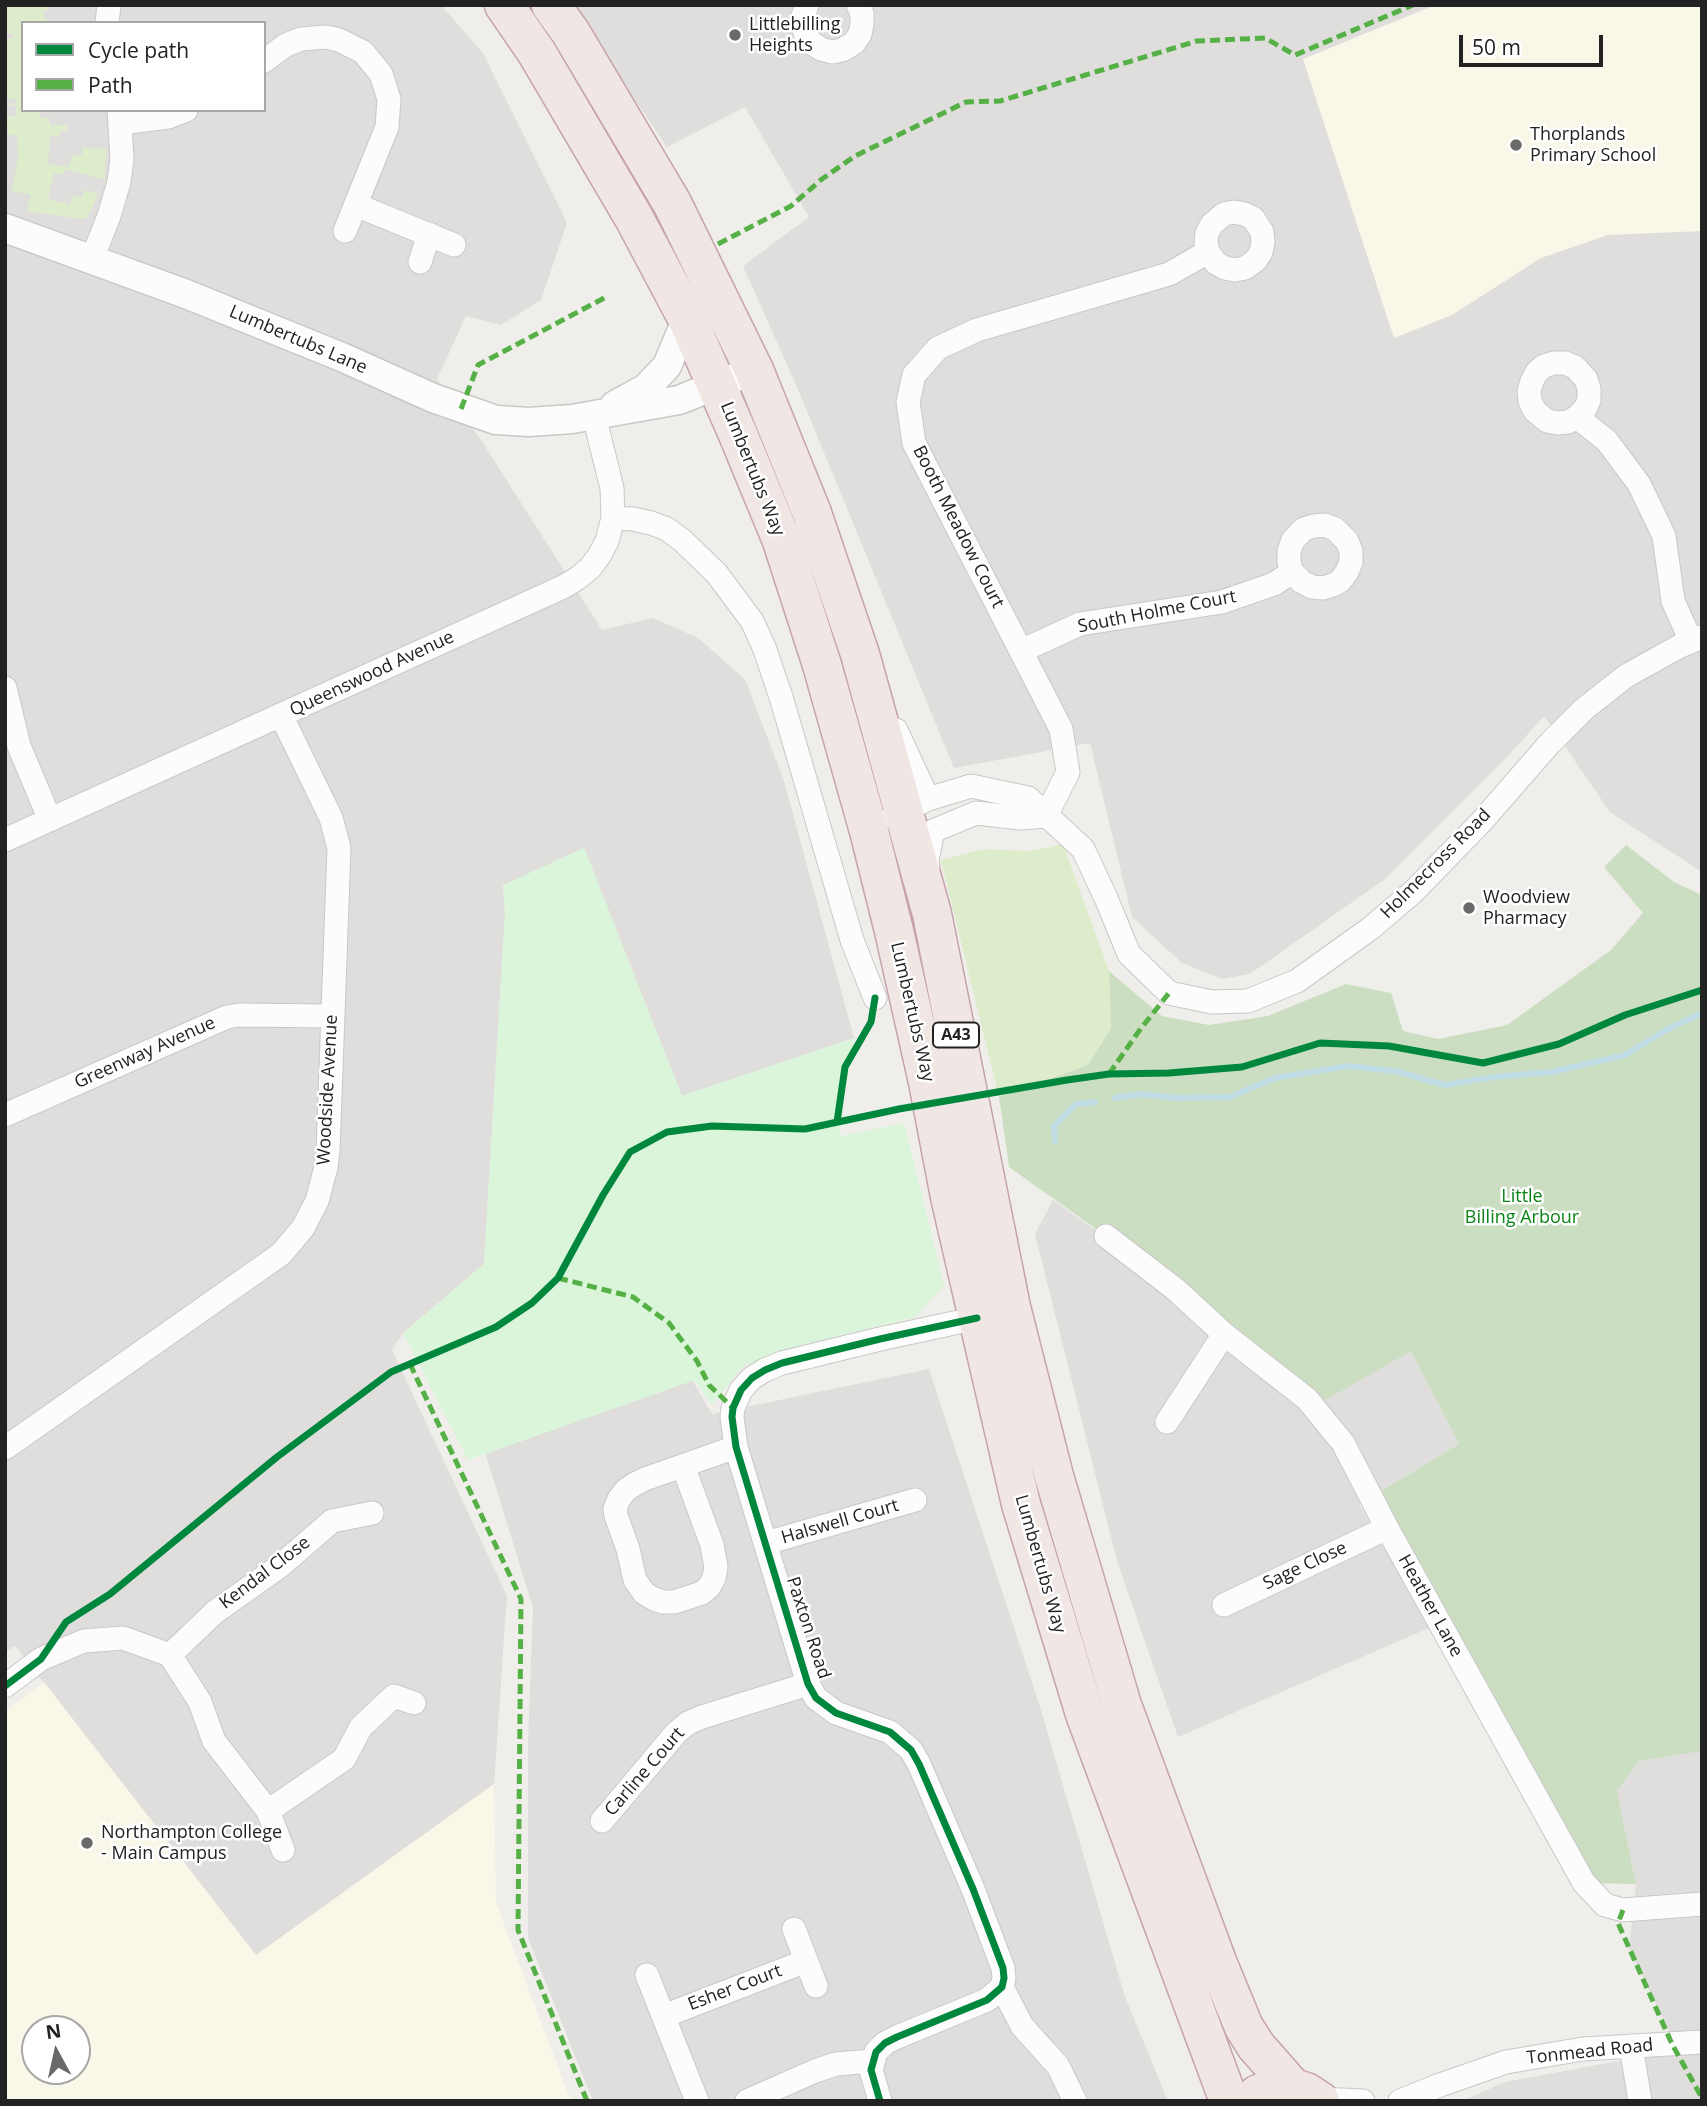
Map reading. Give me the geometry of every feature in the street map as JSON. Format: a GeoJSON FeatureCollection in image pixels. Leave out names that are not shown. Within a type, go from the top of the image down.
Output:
{"type":"FeatureCollection","features":[{"type":"Feature","properties":{"kind":"highway","name":"Lumbertubs Way"},"geometry":{"type":"LineString","coordinates":[[504,5],[537,53],[634,218],[687,318],[718,385],[782,541],[822,665],[869,831],[1021,1504],[1086,1714],[1228,2101]]}},
{"type":"Feature","properties":{"kind":"highway","name":"Lumbertubs Way"},"geometry":{"type":"LineString","coordinates":[[551,5],[571,33],[672,203],[754,370],[812,513],[916,805],[932,914],[1011,1307],[1054,1476],[1118,1692],[1218,1964],[1244,2027],[1256,2046],[1310,2096]]}},
{"type":"Feature","properties":{"kind":"highway"},"geometry":{"type":"LineString","coordinates":[[1250,2101],[1258,2094],[1275,2088],[1310,2096]]}},
{"type":"Feature","properties":{"kind":"street"},"geometry":{"type":"LineString","coordinates":[[807,5],[803,16],[806,36],[821,49],[832,51],[842,50],[854,43],[860,34],[862,14],[858,5]]}},
{"type":"Feature","properties":{"kind":"street"},"geometry":{"type":"LineString","coordinates":[[266,60],[286,45],[300,39],[326,37],[340,40],[363,52],[381,74],[389,99],[387,127],[345,231]]}},
{"type":"Feature","properties":{"kind":"street"},"geometry":{"type":"LineString","coordinates":[[92,259],[119,183],[122,159],[120,117],[168,117],[181,112]]}},
{"type":"Feature","properties":{"kind":"street"},"geometry":{"type":"LineString","coordinates":[[356,205],[454,245]]}},
{"type":"Feature","properties":{"kind":"street","name":"Lumbertubs Lane"},"geometry":{"type":"LineString","coordinates":[[5,228],[254,321],[433,398],[496,420],[529,422],[594,416],[679,400],[754,370]]}},
{"type":"Feature","properties":{"kind":"street"},"geometry":{"type":"LineString","coordinates":[[420,262],[429,234]]}},
{"type":"Feature","properties":{"kind":"street","name":"Booth Meadow Court"},"geometry":{"type":"LineString","coordinates":[[1046,816],[1068,772],[1061,729],[914,443],[908,402],[914,375],[938,348],[977,330],[1169,274],[1208,252]]}},
{"type":"Feature","properties":{"kind":"street"},"geometry":{"type":"LineString","coordinates":[[594,416],[646,388],[667,366],[687,318]]}},
{"type":"Feature","properties":{"kind":"street","name":"Queenswood Avenue"},"geometry":{"type":"LineString","coordinates":[[5,840],[563,587],[590,568],[607,541],[614,506],[594,416]]}},
{"type":"Feature","properties":{"kind":"street"},"geometry":{"type":"LineString","coordinates":[[1577,417],[1607,441],[1639,484],[1664,536],[1673,601],[1696,639]]}},
{"type":"Feature","properties":{"kind":"street","name":"Lumbertubs Way"},"geometry":{"type":"LineString","coordinates":[[613,518],[633,519],[667,529],[717,574],[752,621],[781,697],[852,940],[875,998]]}},
{"type":"Feature","properties":{"kind":"street","name":"South Holme Court"},"geometry":{"type":"LineString","coordinates":[[1021,651],[1080,624],[1238,598],[1274,584],[1292,572]]}},
{"type":"Feature","properties":{"kind":"street","name":"Holmecross Road"},"geometry":{"type":"LineString","coordinates":[[869,831],[916,805],[971,786],[1028,798],[1083,849],[1129,954],[1169,993],[1212,1002],[1248,1001],[1297,981],[1371,928],[1413,892],[1584,709],[1626,676],[1696,639]]}},
{"type":"Feature","properties":{"kind":"street"},"geometry":{"type":"LineString","coordinates":[[5,688],[19,746],[50,820]]}},
{"type":"Feature","properties":{"kind":"street","name":"Woodside Avenue"},"geometry":{"type":"LineString","coordinates":[[5,1448],[281,1254],[298,1235],[317,1201],[326,1167],[339,848],[331,818],[281,715]]}},
{"type":"Feature","properties":{"kind":"street"},"geometry":{"type":"LineString","coordinates":[[932,914],[928,860],[933,831],[976,813],[1020,818],[1046,816]]}},
{"type":"Feature","properties":{"kind":"street","name":"Greenway Avenue"},"geometry":{"type":"LineString","coordinates":[[5,1115],[227,1017],[332,1016]]}},
{"type":"Feature","properties":{"kind":"street","name":"Heather Lane"},"geometry":{"type":"LineString","coordinates":[[1106,1236],[1175,1289],[1224,1334],[1307,1399],[1343,1443],[1387,1528],[1584,1883],[1605,1905],[1623,1910],[1702,1904]]}},
{"type":"Feature","properties":{"kind":"street","name":"Paxton Road"},"geometry":{"type":"LineString","coordinates":[[977,1318],[782,1363],[752,1378],[736,1398],[732,1417],[736,1447],[808,1684],[816,1698],[836,1713],[890,1732],[911,1750],[973,1889],[1003,1968],[1002,1987],[1022,2026],[1058,2066],[1075,2101]]}},
{"type":"Feature","properties":{"kind":"street"},"geometry":{"type":"LineString","coordinates":[[1167,1422],[1224,1334]]}},
{"type":"Feature","properties":{"kind":"street"},"geometry":{"type":"LineString","coordinates":[[683,1466],[712,1545],[716,1567],[714,1578],[702,1593],[674,1602],[663,1602],[644,1593],[635,1580],[628,1549],[615,1516],[619,1499],[635,1484],[683,1466],[736,1447]]}},
{"type":"Feature","properties":{"kind":"street","name":"Halswell Court"},"geometry":{"type":"LineString","coordinates":[[766,1543],[915,1500]]}},
{"type":"Feature","properties":{"kind":"street","name":"Kendal Close"},"geometry":{"type":"LineString","coordinates":[[170,1655],[215,1612],[280,1566],[332,1521],[372,1513]]}},
{"type":"Feature","properties":{"kind":"street","name":"Sage Close"},"geometry":{"type":"LineString","coordinates":[[1224,1605],[1387,1528]]}},
{"type":"Feature","properties":{"kind":"street"},"geometry":{"type":"LineString","coordinates":[[5,1686],[41,1659],[84,1641],[123,1638],[170,1655],[200,1702],[214,1741],[268,1811],[283,1850]]}},
{"type":"Feature","properties":{"kind":"street","name":"Carline Court"},"geometry":{"type":"LineString","coordinates":[[602,1821],[676,1733],[688,1723],[808,1684]]}},
{"type":"Feature","properties":{"kind":"street"},"geometry":{"type":"LineString","coordinates":[[268,1811],[344,1759],[361,1727],[394,1696],[414,1703]]}},
{"type":"Feature","properties":{"kind":"street"},"geometry":{"type":"LineString","coordinates":[[794,1929],[816,1986]]}},
{"type":"Feature","properties":{"kind":"street","name":"Esher Court"},"geometry":{"type":"LineString","coordinates":[[664,2016],[806,1961]]}},
{"type":"Feature","properties":{"kind":"street"},"geometry":{"type":"LineString","coordinates":[[647,1975],[697,2101]]}},
{"type":"Feature","properties":{"kind":"street"},"geometry":{"type":"LineString","coordinates":[[880,2101],[871,2070],[876,2052],[885,2043],[987,2000],[1002,1987]]}},
{"type":"Feature","properties":{"kind":"street","name":"Tonmead Road"},"geometry":{"type":"LineString","coordinates":[[1400,2101],[1443,2093],[1506,2062],[1583,2049],[1702,2042]]}},
{"type":"Feature","properties":{"kind":"street"},"geometry":{"type":"LineString","coordinates":[[1631,2046],[1640,2101]]}},
{"type":"Feature","properties":{"kind":"street"},"geometry":{"type":"LineString","coordinates":[[747,2101],[836,2064],[872,2061]]}},
{"type":"Feature","properties":{"kind":"street"},"geometry":{"type":"LineString","coordinates":[[1310,2096],[1363,2101]]}},
{"type":"Feature","properties":{"kind":"shaded area"},"geometry":{"type":"Polygon","coordinates":[[[5,5],[441,5],[483,53],[567,223],[541,300],[501,325],[466,316],[437,379],[481,440],[602,630],[653,618],[698,638],[745,679],[784,781],[854,1038],[682,1096],[584,848],[503,886],[505,913],[484,1264],[403,1333],[392,1350],[507,1596],[494,1784],[256,1956],[15,1646],[5,1652],[5,5]]]}},
{"type":"Feature","properties":{"kind":"shaded area"},"geometry":{"type":"Polygon","coordinates":[[[571,5],[1702,5],[1702,872],[1610,812],[1544,716],[1509,755],[1385,879],[1250,974],[1222,979],[1182,963],[1132,917],[1090,743],[954,768],[797,387],[743,266],[809,217],[745,107],[667,147],[571,5]]]}},
{"type":"Feature","properties":{"kind":"shaded area","name":"Thorplands Primary School"},"geometry":{"type":"Polygon","coordinates":[[[1435,5],[1702,5],[1702,231],[1608,235],[1541,258],[1452,315],[1394,338],[1303,59],[1435,5]]]}},
{"type":"Feature","properties":{"kind":"shaded area"},"geometry":{"type":"Polygon","coordinates":[[[1053,1200],[1163,1277],[1411,1351],[1459,1444],[1359,1504],[1431,1627],[1178,1737],[1117,1561],[1035,1234],[1053,1200]]]}},
{"type":"Feature","properties":{"kind":"shaded area"},"geometry":{"type":"Polygon","coordinates":[[[929,1369],[1041,1710],[1125,1997],[1168,2101],[593,2101],[528,1938],[528,1741],[533,1608],[482,1442],[688,1373],[712,1414],[929,1369]]]}},
{"type":"Feature","properties":{"kind":"shaded area","name":"Northampton College - Main Campus"},"geometry":{"type":"Polygon","coordinates":[[[44,1682],[256,1955],[494,1784],[496,1903],[571,2101],[5,2101],[5,1712],[44,1682]]]}},
{"type":"Feature","properties":{"kind":"shaded area"},"geometry":{"type":"Polygon","coordinates":[[[1702,1748],[1702,2101],[1462,2101],[1505,2082],[1678,2050],[1629,1949],[1636,1884],[1617,1791],[1639,1761],[1702,1748]]]}},
{"type":"Feature","properties":{"kind":"green space"},"geometry":{"type":"Polygon","coordinates":[[[7,5],[49,5],[48,10],[43,10],[44,19],[48,21],[21,21],[21,112],[40,112],[40,118],[49,117],[50,125],[67,125],[67,131],[60,130],[59,137],[50,136],[48,164],[69,167],[72,155],[82,156],[82,148],[106,149],[105,180],[65,169],[63,175],[54,173],[48,199],[70,205],[72,196],[82,198],[84,190],[99,194],[87,217],[83,219],[27,211],[31,195],[12,191],[18,157],[17,135],[8,135],[6,116],[16,116],[16,105],[6,105],[16,104],[17,99],[7,98],[7,38],[13,38],[13,34],[7,33],[7,5]]]}},
{"type":"Feature","properties":{"kind":"green space"},"geometry":{"type":"Polygon","coordinates":[[[1063,844],[1109,971],[1111,1028],[1088,1065],[999,1097],[941,860],[984,849],[1030,851],[1063,844]]]}},
{"type":"Feature","properties":{"kind":"green space","name":"Little Billing Arbour"},"geometry":{"type":"Polygon","coordinates":[[[1626,845],[1674,882],[1702,895],[1702,1751],[1639,1761],[1617,1791],[1636,1884],[1584,1883],[1371,1497],[1459,1444],[1411,1351],[1313,1407],[1155,1271],[1009,1167],[999,1097],[1088,1065],[1111,1028],[1109,971],[1162,1016],[1209,1025],[1268,1016],[1346,984],[1391,993],[1403,1031],[1438,1039],[1507,1025],[1611,950],[1643,913],[1604,867],[1626,845]]]}},
{"type":"Feature","properties":{"kind":"green space"},"geometry":{"type":"Polygon","coordinates":[[[584,848],[682,1096],[854,1038],[840,1136],[904,1123],[944,1285],[915,1317],[785,1350],[743,1366],[712,1405],[695,1380],[468,1460],[403,1333],[484,1264],[505,913],[503,885],[584,848]]]}},
{"type":"Feature","properties":{"kind":"waterway"},"geometry":{"type":"LineString","coordinates":[[1115,1098],[1140,1094],[1175,1098],[1230,1097],[1275,1078],[1348,1066],[1395,1071],[1445,1085],[1552,1072],[1625,1055],[1668,1029],[1702,1013]]}},
{"type":"Feature","properties":{"kind":"waterway"},"geometry":{"type":"LineString","coordinates":[[1055,1141],[1054,1126],[1076,1104],[1095,1102]]}},
{"type":"Feature","properties":{"kind":"marked path"},"geometry":{"type":"LineString","coordinates":[[718,244],[791,206],[822,179],[855,156],[966,102],[1000,101],[1197,41],[1265,38],[1295,55],[1413,5]]}},
{"type":"Feature","properties":{"kind":"marked path"},"geometry":{"type":"LineString","coordinates":[[461,409],[478,365],[608,296]]}},
{"type":"Feature","properties":{"kind":"marked path"},"geometry":{"type":"LineString","coordinates":[[1109,1074],[1169,993]]}},
{"type":"Feature","properties":{"kind":"marked path"},"geometry":{"type":"LineString","coordinates":[[558,1278],[633,1297],[669,1323],[697,1361],[709,1385],[733,1408]]}},
{"type":"Feature","properties":{"kind":"marked path"},"geometry":{"type":"LineString","coordinates":[[410,1364],[521,1599],[518,1930],[587,2101]]}},
{"type":"Feature","properties":{"kind":"marked path"},"geometry":{"type":"LineString","coordinates":[[1623,1910],[1618,1923],[1672,2044],[1702,2098]]}},
{"type":"Feature","properties":{"kind":"cycle path"},"geometry":{"type":"LineString","coordinates":[[5,1686],[41,1659],[66,1622],[110,1594],[277,1457],[391,1372],[496,1327],[532,1303],[558,1278],[603,1195],[630,1152],[667,1132],[712,1126],[805,1129],[899,1109],[1109,1074],[1169,1073],[1242,1067],[1320,1043],[1389,1046],[1483,1063],[1559,1044],[1625,1015],[1702,990]]}},
{"type":"Feature","properties":{"kind":"cycle path"},"geometry":{"type":"LineString","coordinates":[[837,1122],[845,1067],[871,1022],[875,998]]}},
{"type":"Feature","properties":{"kind":"cycle path"},"geometry":{"type":"LineString","coordinates":[[880,2101],[871,2070],[876,2052],[897,2037],[987,2000],[1002,1987],[1003,1968],[973,1889],[911,1750],[890,1732],[836,1713],[816,1698],[808,1684],[736,1447],[733,1408],[741,1390],[752,1378],[782,1363],[977,1318]]}},
{"type":"Feature","properties":{"kind":"place","name":"Littlebilling Heights"},"geometry":{"type":"Point","coordinates":[735,35]}},
{"type":"Feature","properties":{"kind":"place","name":"Thorplands Primary School"},"geometry":{"type":"Point","coordinates":[1516,145]}},
{"type":"Feature","properties":{"kind":"place","name":"Woodview Pharmacy"},"geometry":{"type":"Point","coordinates":[1469,908]}},
{"type":"Feature","properties":{"kind":"place","name":"Northampton College - Main Campus"},"geometry":{"type":"Point","coordinates":[87,1843]}}]}
